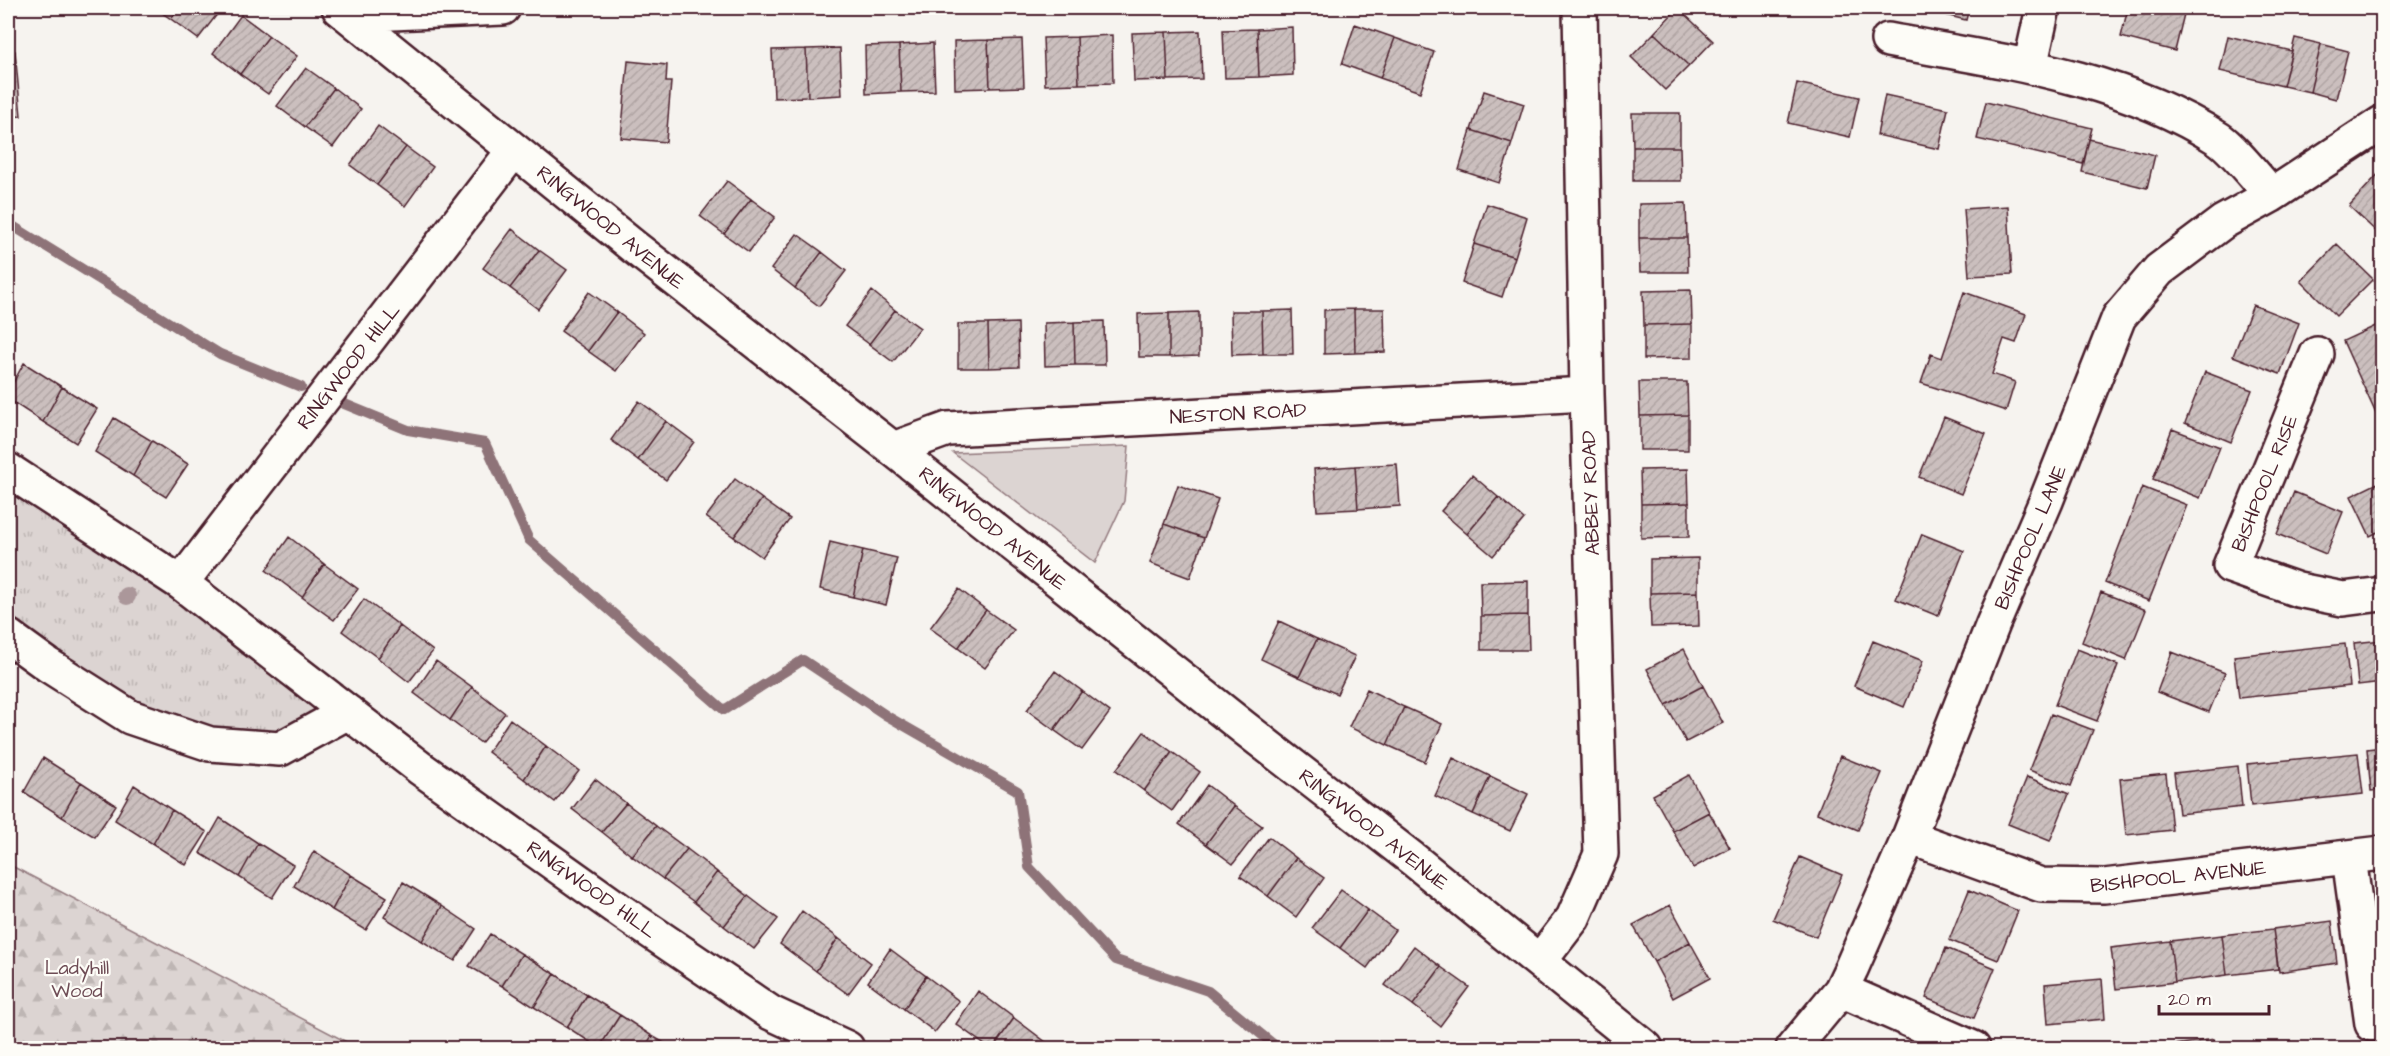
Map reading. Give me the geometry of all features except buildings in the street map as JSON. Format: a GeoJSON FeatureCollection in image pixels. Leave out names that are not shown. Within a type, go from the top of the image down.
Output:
{"type":"FeatureCollection","features":[{"type":"Feature","properties":{"kind":"street"},"geometry":{"type":"LineString","coordinates":[[343,11],[503,8]]}},
{"type":"Feature","properties":{"kind":"street","name":"ABBEY ROAD"},"geometry":{"type":"LineString","coordinates":[[1539,961],[1573,918],[1601,854],[1587,394],[1580,8]]}},
{"type":"Feature","properties":{"kind":"street"},"geometry":{"type":"LineString","coordinates":[[2030,67],[2043,8]]}},
{"type":"Feature","properties":{"kind":"street","name":"RINGWOOD AVENUE"},"geometry":{"type":"LineString","coordinates":[[343,11],[634,247],[893,449],[1646,1048]]}},
{"type":"Feature","properties":{"kind":"street"},"geometry":{"type":"LineString","coordinates":[[1888,40],[2030,67],[2136,96],[2221,140],[2272,195]]}},
{"type":"Feature","properties":{"kind":"street","name":"BISHPOOL LANE"},"geometry":{"type":"LineString","coordinates":[[1793,1048],[1841,990],[1909,837],[1993,624],[2046,501],[2119,317],[2159,270],[2223,222],[2272,195],[2382,123]]}},
{"type":"Feature","properties":{"kind":"street","name":"RINGWOOD HILL"},"geometry":{"type":"LineString","coordinates":[[181,583],[514,150]]}},
{"type":"Feature","properties":{"kind":"street","name":"BISHPOOL RISE"},"geometry":{"type":"LineString","coordinates":[[2317,354],[2230,567],[2298,591],[2343,599],[2382,594]]}},
{"type":"Feature","properties":{"kind":"street","name":"NESTON ROAD"},"geometry":{"type":"LineString","coordinates":[[893,449],[948,429],[1587,394]]}},
{"type":"Feature","properties":{"kind":"street","name":"RINGWOOD HILL"},"geometry":{"type":"LineString","coordinates":[[8,470],[181,583],[430,775],[625,914],[771,1013],[847,1048]]}},
{"type":"Feature","properties":{"kind":"street"},"geometry":{"type":"LineString","coordinates":[[8,636],[48,665],[130,717],[210,744],[280,749],[348,712]]}},
{"type":"Feature","properties":{"kind":"street","name":"BISHPOOL AVENUE"},"geometry":{"type":"LineString","coordinates":[[1909,837],[2041,885],[2104,886],[2382,853]]}},
{"type":"Feature","properties":{"kind":"street"},"geometry":{"type":"LineString","coordinates":[[2349,858],[2372,1024]]}},
{"type":"Feature","properties":{"kind":"street"},"geometry":{"type":"LineString","coordinates":[[1841,990],[1973,1048]]}},
{"type":"Feature","properties":{"kind":"green space"},"geometry":{"type":"Polygon","coordinates":[[[1129,446],[1124,501],[1095,563],[953,453],[1129,446]]]}},
{"type":"Feature","properties":{"kind":"green space"},"geometry":{"type":"Polygon","coordinates":[[[8,470],[348,712],[280,749],[210,744],[8,636],[8,470]]]}},
{"type":"Feature","properties":{"kind":"green space","name":"Ladyhill Wood"},"geometry":{"type":"Polygon","coordinates":[[[8,864],[358,1048],[8,1048],[8,864]]]}},
{"type":"Feature","properties":{"kind":"waterway"},"geometry":{"type":"LineString","coordinates":[[8,223],[220,354],[301,387]]}},
{"type":"Feature","properties":{"kind":"waterway"},"geometry":{"type":"LineString","coordinates":[[342,403],[408,430],[485,443],[529,540],[724,710],[803,660],[887,716],[1018,791],[1029,867],[1116,960],[1208,991],[1278,1048]]}}]}
